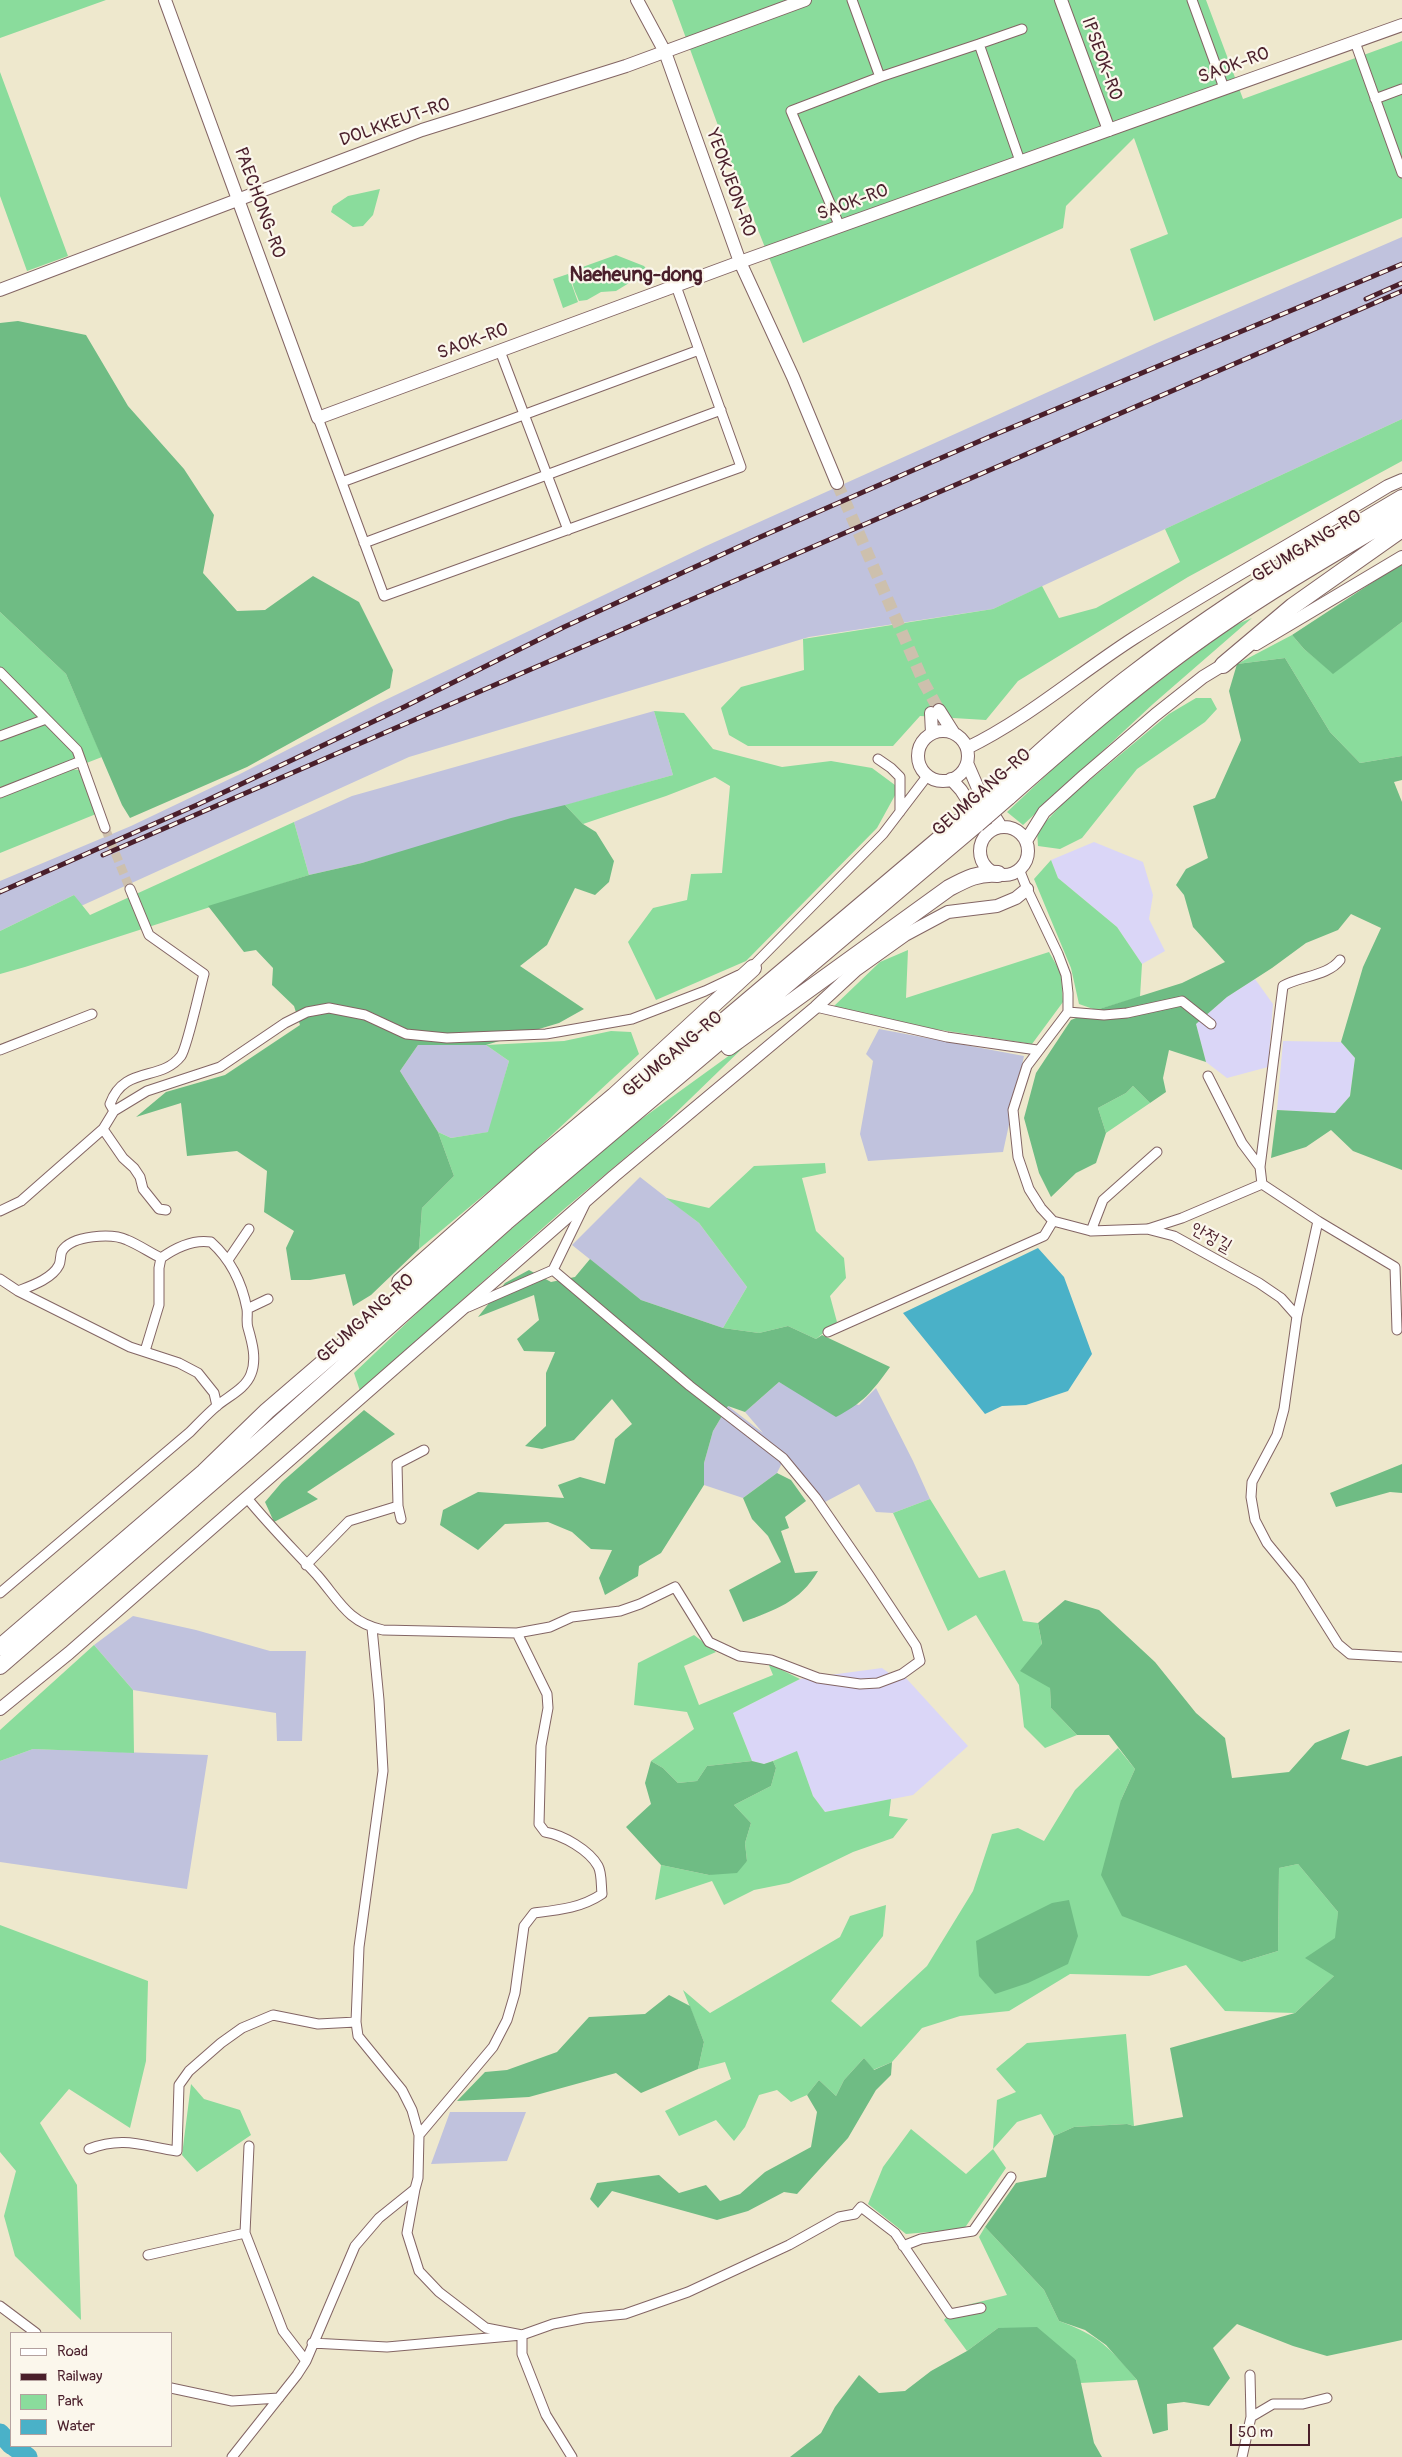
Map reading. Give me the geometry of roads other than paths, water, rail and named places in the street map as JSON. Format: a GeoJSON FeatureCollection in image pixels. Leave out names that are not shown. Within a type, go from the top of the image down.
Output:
{"type":"FeatureCollection","features":[{"type":"Feature","properties":{"kind":"highway","name":"GEUMGANG-RO"},"geometry":{"type":"LineString","coordinates":[[0,1666],[240,1458],[446,1274],[978,824],[1005,792],[1131,675],[1199,624],[1264,581],[1402,498]]}},
{"type":"Feature","properties":{"kind":"highway","name":"GEUMGANG-RO"},"geometry":{"type":"LineString","coordinates":[[1005,792],[1216,628],[1261,598],[1402,514]]}},
{"type":"Feature","properties":{"kind":"highway"},"geometry":{"type":"LineString","coordinates":[[1223,664],[1293,606],[1402,529]]}},
{"type":"Feature","properties":{"kind":"highway","name":"GEUMGANG-RO"},"geometry":{"type":"LineString","coordinates":[[0,1648],[204,1472],[267,1411],[545,1172],[978,824]]}},
{"type":"Feature","properties":{"kind":"highway"},"geometry":{"type":"LineString","coordinates":[[628,1120],[949,888],[970,877],[985,873],[998,874]]}},
{"type":"Feature","properties":{"kind":"highway"},"geometry":{"type":"LineString","coordinates":[[267,1411],[302,1369],[541,1157],[614,1096],[753,968]]}},
{"type":"Feature","properties":{"kind":"street","name":"PAECHONG-RO"},"geometry":{"type":"LineString","coordinates":[[165,0],[318,418]]}},
{"type":"Feature","properties":{"kind":"street","name":"YEOKJEON-RO"},"geometry":{"type":"LineString","coordinates":[[637,0],[665,52],[740,262],[793,377],[837,483]]}},
{"type":"Feature","properties":{"kind":"street","name":"DOLKKEUT-RO"},"geometry":{"type":"LineString","coordinates":[[0,290],[422,130],[665,52],[805,0]]}},
{"type":"Feature","properties":{"kind":"street"},"geometry":{"type":"LineString","coordinates":[[852,0],[880,77]]}},
{"type":"Feature","properties":{"kind":"street","name":"IPSEOK-RO"},"geometry":{"type":"LineString","coordinates":[[1061,0],[1108,130]]}},
{"type":"Feature","properties":{"kind":"street"},"geometry":{"type":"LineString","coordinates":[[1192,0],[1224,88]]}},
{"type":"Feature","properties":{"kind":"street","name":"SAOK-RO"},"geometry":{"type":"LineString","coordinates":[[318,418],[740,262],[1402,25]]}},
{"type":"Feature","properties":{"kind":"street"},"geometry":{"type":"LineString","coordinates":[[840,227],[791,111],[880,77],[1022,29]]}},
{"type":"Feature","properties":{"kind":"street"},"geometry":{"type":"LineString","coordinates":[[1354,42],[1402,173]]}},
{"type":"Feature","properties":{"kind":"street"},"geometry":{"type":"LineString","coordinates":[[979,44],[1020,162]]}},
{"type":"Feature","properties":{"kind":"street"},"geometry":{"type":"LineString","coordinates":[[1374,99],[1402,89]]}},
{"type":"Feature","properties":{"kind":"street"},"geometry":{"type":"LineString","coordinates":[[318,418],[384,596],[742,467],[676,286]]}},
{"type":"Feature","properties":{"kind":"street"},"geometry":{"type":"LineString","coordinates":[[500,350],[568,530]]}},
{"type":"Feature","properties":{"kind":"street"},"geometry":{"type":"LineString","coordinates":[[342,482],[699,350]]}},
{"type":"Feature","properties":{"kind":"street"},"geometry":{"type":"LineString","coordinates":[[364,543],[721,410]]}},
{"type":"Feature","properties":{"kind":"street"},"geometry":{"type":"LineString","coordinates":[[967,748],[1040,704],[1134,639],[1223,583],[1290,546],[1388,486],[1402,480]]}},
{"type":"Feature","properties":{"kind":"street"},"geometry":{"type":"LineString","coordinates":[[951,779],[961,790],[978,824],[981,857],[991,870],[998,874],[1013,873],[1020,869],[1027,856],[1026,841],[1044,812],[1155,715],[1223,664],[1402,557]]}},
{"type":"Feature","properties":{"kind":"street"},"geometry":{"type":"LineString","coordinates":[[0,672],[77,750],[105,828]]}},
{"type":"Feature","properties":{"kind":"street"},"geometry":{"type":"LineString","coordinates":[[932,734],[935,712],[962,740],[967,748],[967,763],[980,793],[1001,827]]}},
{"type":"Feature","properties":{"kind":"street"},"geometry":{"type":"LineString","coordinates":[[0,736],[46,719]]}},
{"type":"Feature","properties":{"kind":"street"},"geometry":{"type":"LineString","coordinates":[[953,732],[940,731],[932,734],[921,745],[919,761],[928,775],[934,780],[951,779],[958,776],[967,763]]}},
{"type":"Feature","properties":{"kind":"street"},"geometry":{"type":"LineString","coordinates":[[878,759],[900,776],[900,812]]}},
{"type":"Feature","properties":{"kind":"street"},"geometry":{"type":"LineString","coordinates":[[0,793],[81,761]]}},
{"type":"Feature","properties":{"kind":"street"},"geometry":{"type":"LineString","coordinates":[[0,1211],[21,1200],[103,1129],[114,1111],[147,1091],[220,1067],[285,1023],[307,1012],[329,1008],[365,1015],[406,1034],[447,1038],[546,1034],[632,1019],[705,991],[753,968],[883,834],[908,798],[928,775]]}},
{"type":"Feature","properties":{"kind":"street"},"geometry":{"type":"LineString","coordinates":[[978,824],[1016,830],[1026,841]]}},
{"type":"Feature","properties":{"kind":"street"},"geometry":{"type":"LineString","coordinates":[[828,1332],[1044,1236],[1053,1221],[1028,1189],[1018,1157],[1013,1110],[1027,1066],[1037,1050],[1068,1012],[1066,974],[1027,889],[1020,869]]}},
{"type":"Feature","properties":{"kind":"street"},"geometry":{"type":"LineString","coordinates":[[114,1111],[110,1104],[112,1098],[126,1082],[162,1069],[182,1055],[204,974],[149,935],[130,889]]}},
{"type":"Feature","properties":{"kind":"street"},"geometry":{"type":"LineString","coordinates":[[0,1709],[69,1653],[587,1200],[816,1007],[856,970],[905,935],[948,912],[997,906],[1016,898],[1027,889]]}},
{"type":"Feature","properties":{"kind":"street"},"geometry":{"type":"LineString","coordinates":[[1340,960],[1334,968],[1295,979],[1283,986],[1260,1167],[1262,1184],[1395,1268],[1397,1330]]}},
{"type":"Feature","properties":{"kind":"street"},"geometry":{"type":"LineString","coordinates":[[1068,1012],[1127,1013],[1182,1001],[1211,1024]]}},
{"type":"Feature","properties":{"kind":"street"},"geometry":{"type":"LineString","coordinates":[[816,1007],[947,1037],[1037,1050]]}},
{"type":"Feature","properties":{"kind":"street"},"geometry":{"type":"LineString","coordinates":[[0,1050],[92,1014]]}},
{"type":"Feature","properties":{"kind":"street"},"geometry":{"type":"LineString","coordinates":[[1208,1076],[1242,1143],[1260,1167]]}},
{"type":"Feature","properties":{"kind":"street"},"geometry":{"type":"LineString","coordinates":[[103,1129],[123,1158],[134,1168],[140,1177],[143,1189],[160,1209],[166,1210]]}},
{"type":"Feature","properties":{"kind":"street"},"geometry":{"type":"LineString","coordinates":[[1091,1231],[1103,1200],[1157,1152]]}},
{"type":"Feature","properties":{"kind":"street"},"geometry":{"type":"LineString","coordinates":[[1148,1229],[1182,1218],[1262,1184]]}},
{"type":"Feature","properties":{"kind":"street"},"geometry":{"type":"LineString","coordinates":[[459,1312],[553,1270],[587,1200]]}},
{"type":"Feature","properties":{"kind":"street","name":"안정길"},"geometry":{"type":"LineString","coordinates":[[1053,1221],[1091,1231],[1148,1229],[1174,1236],[1259,1283],[1282,1298],[1297,1316]]}},
{"type":"Feature","properties":{"kind":"street"},"geometry":{"type":"LineString","coordinates":[[1318,1221],[1297,1316],[1284,1409],[1277,1435],[1252,1482],[1251,1497],[1255,1520],[1267,1543],[1299,1582],[1338,1644],[1350,1654],[1402,1657]]}},
{"type":"Feature","properties":{"kind":"street"},"geometry":{"type":"LineString","coordinates":[[228,1260],[249,1228]]}},
{"type":"Feature","properties":{"kind":"street"},"geometry":{"type":"LineString","coordinates":[[18,1291],[33,1286],[53,1273],[60,1265],[62,1251],[67,1246],[84,1238],[125,1239],[161,1258]]}},
{"type":"Feature","properties":{"kind":"street"},"geometry":{"type":"LineString","coordinates":[[0,1594],[183,1438],[217,1406],[241,1388],[251,1374],[253,1344],[247,1326],[247,1309],[228,1260],[211,1242],[203,1241],[172,1250],[161,1258],[158,1268],[159,1305],[145,1351]]}},
{"type":"Feature","properties":{"kind":"street"},"geometry":{"type":"LineString","coordinates":[[247,1498],[351,1616],[372,1628],[383,1630],[518,1633],[550,1627],[572,1617],[620,1611],[640,1604],[675,1587],[709,1642],[739,1656],[771,1660],[818,1678],[860,1684],[878,1683],[902,1674],[920,1661],[916,1646],[869,1575],[816,1498],[783,1458],[690,1386],[553,1270]]}},
{"type":"Feature","properties":{"kind":"street"},"geometry":{"type":"LineString","coordinates":[[0,1279],[18,1291],[130,1347],[145,1351],[198,1373],[205,1379],[214,1393],[217,1406]]}},
{"type":"Feature","properties":{"kind":"street"},"geometry":{"type":"LineString","coordinates":[[247,1309],[268,1299]]}},
{"type":"Feature","properties":{"kind":"street"},"geometry":{"type":"LineString","coordinates":[[401,1519],[398,1506],[397,1464],[424,1450]]}},
{"type":"Feature","properties":{"kind":"street"},"geometry":{"type":"LineString","coordinates":[[306,1565],[349,1521],[398,1506]]}},
{"type":"Feature","properties":{"kind":"street"},"geometry":{"type":"LineString","coordinates":[[372,1628],[383,1771],[359,1947],[356,2022],[358,2036],[402,2090],[412,2110],[419,2134],[418,2178],[407,2233],[419,2271],[439,2292],[486,2328],[522,2335]]}},
{"type":"Feature","properties":{"kind":"street"},"geometry":{"type":"LineString","coordinates":[[419,2134],[493,2047],[507,2020],[515,1993],[524,1926],[534,1913],[567,1909],[589,1902],[602,1894],[598,1866],[569,1839],[559,1834],[545,1832],[539,1824],[541,1746],[548,1708],[547,1694],[518,1633]]}},
{"type":"Feature","properties":{"kind":"street"},"geometry":{"type":"LineString","coordinates":[[89,2149],[102,2144],[130,2141],[177,2151],[179,2085],[189,2071],[220,2042],[242,2028],[273,2015],[318,2024],[356,2022]]}},
{"type":"Feature","properties":{"kind":"street"},"geometry":{"type":"LineString","coordinates":[[249,2146],[245,2233],[283,2331],[306,2361]]}},
{"type":"Feature","properties":{"kind":"street"},"geometry":{"type":"LineString","coordinates":[[904,2246],[921,2239],[973,2231],[1011,2177]]}},
{"type":"Feature","properties":{"kind":"street"},"geometry":{"type":"LineString","coordinates":[[232,2457],[306,2361],[355,2246],[379,2218],[415,2188]]}},
{"type":"Feature","properties":{"kind":"street"},"geometry":{"type":"LineString","coordinates":[[312,2344],[387,2347],[522,2335],[553,2324],[584,2318],[625,2314],[688,2292],[789,2245],[839,2217],[856,2214],[861,2207],[895,2233],[950,2314],[981,2308]]}},
{"type":"Feature","properties":{"kind":"street"},"geometry":{"type":"LineString","coordinates":[[148,2255],[245,2233]]}},
{"type":"Feature","properties":{"kind":"street"},"geometry":{"type":"LineString","coordinates":[[0,2306],[35,2332]]}},
{"type":"Feature","properties":{"kind":"street"},"geometry":{"type":"LineString","coordinates":[[522,2335],[522,2354],[546,2415],[572,2457]]}},
{"type":"Feature","properties":{"kind":"street"},"geometry":{"type":"LineString","coordinates":[[1242,2457],[1251,2417],[1250,2374]]}},
{"type":"Feature","properties":{"kind":"street"},"geometry":{"type":"LineString","coordinates":[[172,2388],[232,2401],[279,2398]]}},
{"type":"Feature","properties":{"kind":"street"},"geometry":{"type":"LineString","coordinates":[[1251,2417],[1272,2404],[1303,2404],[1327,2398]]}},
{"type":"Feature","properties":{"kind":"water"},"geometry":{"type":"Polygon","coordinates":[[[1038,1248],[1064,1277],[1092,1354],[1068,1391],[1026,1405],[1002,1406],[985,1414],[903,1313],[1038,1248]]]}},
{"type":"Feature","properties":{"kind":"waterway"},"geometry":{"type":"LineString","coordinates":[[0,2433],[10,2444]]}},
{"type":"Feature","properties":{"kind":"waterway"},"geometry":{"type":"LineString","coordinates":[[14,2447],[28,2457]]}},
{"type":"Feature","properties":{"kind":"tunnel"},"geometry":{"type":"LineString","coordinates":[[837,483],[924,683],[939,710]]}},
{"type":"Feature","properties":{"kind":"tunnel"},"geometry":{"type":"LineString","coordinates":[[105,828],[130,889]]}},
{"type":"Feature","properties":{"kind":"railway"},"geometry":{"type":"LineString","coordinates":[[0,892],[199,804],[404,707],[564,627],[758,538],[989,437],[1402,264]]}},
{"type":"Feature","properties":{"kind":"railway"},"geometry":{"type":"LineString","coordinates":[[1366,299],[1402,283]]}},
{"type":"Feature","properties":{"kind":"railway"},"geometry":{"type":"LineString","coordinates":[[103,855],[1402,291]]}},
{"type":"Feature","properties":{"kind":"district","name":"Naeheung-dong"},"geometry":{"type":"Point","coordinates":[636,276]}}]}
